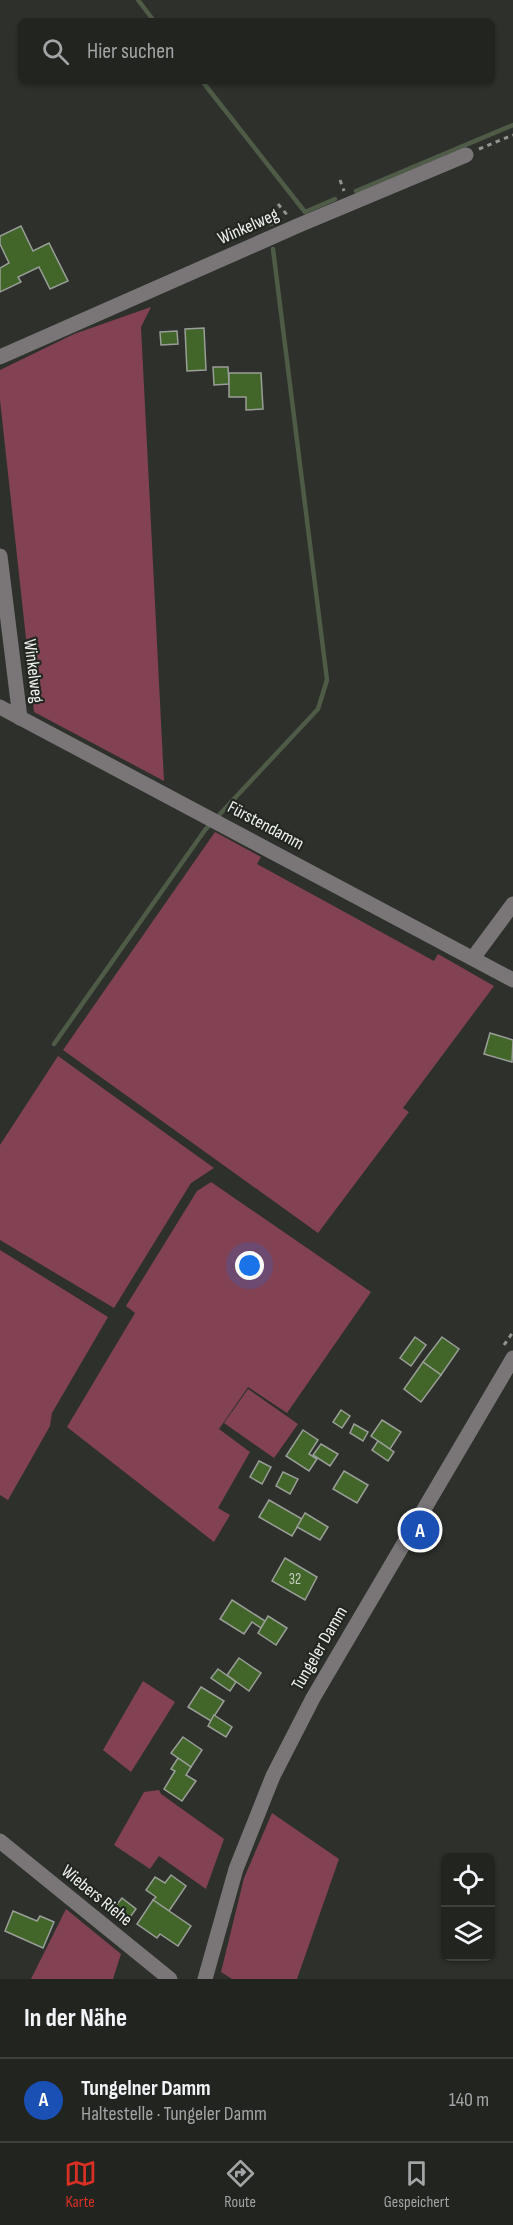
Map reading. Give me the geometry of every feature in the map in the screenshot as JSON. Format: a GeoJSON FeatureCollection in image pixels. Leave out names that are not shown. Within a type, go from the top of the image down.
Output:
{"type":"FeatureCollection","features":[{"type":"Feature","properties":{"kind":"street","name":"Winkelweg"},"geometry":{"type":"LineString","coordinates":[[0,357],[276,235],[466,155]]}},
{"type":"Feature","properties":{"kind":"street","name":"Winkelweg"},"geometry":{"type":"LineString","coordinates":[[0,556],[20,718]]}},
{"type":"Feature","properties":{"kind":"street","name":"Fürstendamm"},"geometry":{"type":"LineString","coordinates":[[0,707],[513,980]]}},
{"type":"Feature","properties":{"kind":"street"},"geometry":{"type":"LineString","coordinates":[[473,958],[513,904]]}},
{"type":"Feature","properties":{"kind":"street","name":"Tungeler Damm"},"geometry":{"type":"LineString","coordinates":[[205,1979],[236,1869],[273,1776],[313,1698],[513,1358]]}},
{"type":"Feature","properties":{"kind":"street","name":"Wiebers Riehe"},"geometry":{"type":"LineString","coordinates":[[0,1841],[170,1979]]}},
{"type":"Feature","properties":{"kind":"path"},"geometry":{"type":"LineString","coordinates":[[466,155],[513,135]]}},
{"type":"Feature","properties":{"kind":"shaded area"},"geometry":{"type":"Polygon","coordinates":[[[151,307],[141,327],[164,781],[34,712],[0,400],[0,370],[74,334],[151,307]]]}},
{"type":"Feature","properties":{"kind":"shaded area"},"geometry":{"type":"Polygon","coordinates":[[[215,832],[261,857],[257,864],[434,961],[438,954],[494,986],[403,1108],[409,1112],[318,1233],[63,1050],[215,832]]]}},
{"type":"Feature","properties":{"kind":"shaded area"},"geometry":{"type":"Polygon","coordinates":[[[58,1056],[214,1168],[191,1183],[114,1308],[0,1240],[0,1145],[58,1056]]]}},
{"type":"Feature","properties":{"kind":"shaded area"},"geometry":{"type":"Polygon","coordinates":[[[211,1182],[371,1292],[287,1413],[248,1387],[219,1429],[250,1452],[218,1508],[230,1515],[214,1542],[67,1427],[135,1313],[126,1306],[197,1191],[211,1182]]]}},
{"type":"Feature","properties":{"kind":"shaded area"},"geometry":{"type":"Polygon","coordinates":[[[0,1250],[108,1317],[52,1413],[50,1426],[8,1500],[0,1495],[0,1250]]]}},
{"type":"Feature","properties":{"kind":"shaded area"},"geometry":{"type":"Polygon","coordinates":[[[248,1389],[298,1424],[274,1458],[224,1423],[248,1389]]]}},
{"type":"Feature","properties":{"kind":"shaded area"},"geometry":{"type":"Polygon","coordinates":[[[143,1681],[175,1702],[131,1772],[103,1750],[143,1681]]]}},
{"type":"Feature","properties":{"kind":"shaded area"},"geometry":{"type":"Polygon","coordinates":[[[159,1790],[161,1794],[224,1839],[206,1889],[159,1856],[150,1869],[114,1845],[144,1792],[159,1790]]]}},
{"type":"Feature","properties":{"kind":"shaded area"},"geometry":{"type":"Polygon","coordinates":[[[272,1813],[339,1859],[297,1979],[232,1979],[221,1972],[244,1878],[272,1813]]]}},
{"type":"Feature","properties":{"kind":"shaded area"},"geometry":{"type":"Polygon","coordinates":[[[66,1909],[121,1954],[113,1979],[31,1979],[66,1909]]]}},
{"type":"Feature","properties":{"kind":"building"},"geometry":{"type":"Polygon","coordinates":[[[21,226],[33,251],[49,243],[68,281],[50,289],[39,267],[18,277],[21,282],[0,292],[0,268],[9,263],[0,244],[0,236],[21,226]]]}},
{"type":"Feature","properties":{"kind":"building"},"geometry":{"type":"Polygon","coordinates":[[[204,328],[206,370],[187,371],[185,329],[204,328]]]}},
{"type":"Feature","properties":{"kind":"building"},"geometry":{"type":"Polygon","coordinates":[[[177,331],[178,344],[161,345],[160,332],[177,331]]]}},
{"type":"Feature","properties":{"kind":"building"},"geometry":{"type":"Polygon","coordinates":[[[213,367],[228,367],[229,384],[214,385],[213,367]]]}},
{"type":"Feature","properties":{"kind":"building"},"geometry":{"type":"Polygon","coordinates":[[[229,373],[261,373],[263,409],[246,410],[246,397],[229,397],[229,373]]]}},
{"type":"Feature","properties":{"kind":"building"},"geometry":{"type":"Polygon","coordinates":[[[490,1033],[513,1040],[512,1062],[484,1054],[490,1033]]]}},
{"type":"Feature","properties":{"kind":"building"},"geometry":{"type":"Polygon","coordinates":[[[415,1337],[426,1345],[411,1366],[400,1358],[415,1337]]]}},
{"type":"Feature","properties":{"kind":"building"},"geometry":{"type":"Polygon","coordinates":[[[442,1337],[459,1349],[441,1375],[423,1362],[442,1337]]]}},
{"type":"Feature","properties":{"kind":"building"},"geometry":{"type":"Polygon","coordinates":[[[423,1362],[441,1375],[421,1402],[404,1389],[423,1362]]]}},
{"type":"Feature","properties":{"kind":"building"},"geometry":{"type":"Polygon","coordinates":[[[341,1410],[350,1416],[342,1428],[333,1422],[341,1410]]]}},
{"type":"Feature","properties":{"kind":"building"},"geometry":{"type":"Polygon","coordinates":[[[382,1420],[401,1432],[390,1449],[371,1436],[382,1420]]]}},
{"type":"Feature","properties":{"kind":"building"},"geometry":{"type":"Polygon","coordinates":[[[354,1424],[368,1432],[363,1441],[350,1433],[354,1424]]]}},
{"type":"Feature","properties":{"kind":"building"},"geometry":{"type":"Polygon","coordinates":[[[303,1430],[318,1440],[309,1454],[317,1459],[309,1471],[286,1456],[303,1430]]]}},
{"type":"Feature","properties":{"kind":"building"},"geometry":{"type":"Polygon","coordinates":[[[378,1441],[394,1452],[388,1461],[372,1450],[378,1441]]]}},
{"type":"Feature","properties":{"kind":"building"},"geometry":{"type":"Polygon","coordinates":[[[321,1444],[338,1454],[330,1466],[313,1455],[321,1444]]]}},
{"type":"Feature","properties":{"kind":"building"},"geometry":{"type":"Polygon","coordinates":[[[259,1461],[271,1467],[262,1484],[250,1477],[259,1461]]]}},
{"type":"Feature","properties":{"kind":"building"},"geometry":{"type":"Polygon","coordinates":[[[344,1471],[368,1485],[357,1503],[333,1489],[344,1471]]]}},
{"type":"Feature","properties":{"kind":"building"},"geometry":{"type":"Polygon","coordinates":[[[283,1472],[298,1479],[290,1494],[276,1486],[283,1472]]]}},
{"type":"Feature","properties":{"kind":"building"},"geometry":{"type":"Polygon","coordinates":[[[269,1500],[302,1519],[292,1536],[259,1517],[269,1500]]]}},
{"type":"Feature","properties":{"kind":"building"},"geometry":{"type":"Polygon","coordinates":[[[305,1513],[328,1527],[320,1540],[297,1527],[305,1513]]]}},
{"type":"Feature","properties":{"kind":"building"},"geometry":{"type":"Polygon","coordinates":[[[285,1558],[317,1577],[305,1600],[272,1581],[285,1558]]]}},
{"type":"Feature","properties":{"kind":"building"},"geometry":{"type":"Polygon","coordinates":[[[232,1600],[265,1621],[261,1628],[252,1622],[244,1634],[220,1619],[232,1600]]]}},
{"type":"Feature","properties":{"kind":"building"},"geometry":{"type":"Polygon","coordinates":[[[268,1616],[287,1628],[276,1645],[258,1633],[268,1616]]]}},
{"type":"Feature","properties":{"kind":"building"},"geometry":{"type":"Polygon","coordinates":[[[239,1658],[261,1673],[249,1691],[227,1675],[239,1658]]]}},
{"type":"Feature","properties":{"kind":"building"},"geometry":{"type":"Polygon","coordinates":[[[218,1669],[236,1682],[230,1691],[211,1678],[218,1669]]]}},
{"type":"Feature","properties":{"kind":"building"},"geometry":{"type":"Polygon","coordinates":[[[201,1687],[224,1701],[211,1721],[188,1707],[201,1687]]]}},
{"type":"Feature","properties":{"kind":"building"},"geometry":{"type":"Polygon","coordinates":[[[214,1715],[232,1727],[226,1737],[208,1726],[214,1715]]]}},
{"type":"Feature","properties":{"kind":"building"},"geometry":{"type":"Polygon","coordinates":[[[183,1737],[202,1750],[191,1767],[171,1753],[183,1737]]]}},
{"type":"Feature","properties":{"kind":"building"},"geometry":{"type":"Polygon","coordinates":[[[178,1758],[191,1767],[186,1775],[196,1781],[182,1801],[164,1789],[175,1771],[171,1769],[178,1758]]]}},
{"type":"Feature","properties":{"kind":"building"},"geometry":{"type":"Polygon","coordinates":[[[171,1875],[186,1886],[169,1911],[153,1900],[156,1897],[146,1890],[155,1877],[165,1883],[171,1875]]]}},
{"type":"Feature","properties":{"kind":"building"},"geometry":{"type":"Polygon","coordinates":[[[122,1898],[136,1909],[125,1924],[110,1913],[122,1898]]]}},
{"type":"Feature","properties":{"kind":"building"},"geometry":{"type":"Polygon","coordinates":[[[153,1900],[191,1926],[178,1946],[160,1934],[157,1938],[137,1924],[153,1900]]]}},
{"type":"Feature","properties":{"kind":"building"},"geometry":{"type":"Polygon","coordinates":[[[13,1911],[37,1921],[40,1916],[54,1922],[43,1948],[5,1931],[13,1911]]]}},
{"type":"Feature","properties":{"kind":"waterway"},"geometry":{"type":"LineString","coordinates":[[138,0],[152,18]]}},
{"type":"Feature","properties":{"kind":"waterway"},"geometry":{"type":"LineString","coordinates":[[204,84],[305,212],[335,199]]}},
{"type":"Feature","properties":{"kind":"waterway"},"geometry":{"type":"LineString","coordinates":[[356,191],[513,125]]}},
{"type":"Feature","properties":{"kind":"waterway"},"geometry":{"type":"LineString","coordinates":[[270,224],[279,221]]}},
{"type":"Feature","properties":{"kind":"waterway"},"geometry":{"type":"LineString","coordinates":[[54,1044],[205,830],[318,709],[327,680],[273,249]]}},
{"type":"Feature","properties":{"kind":"place","name":"Tungelner Damm"},"geometry":{"type":"Point","coordinates":[420,1530]}}]}
